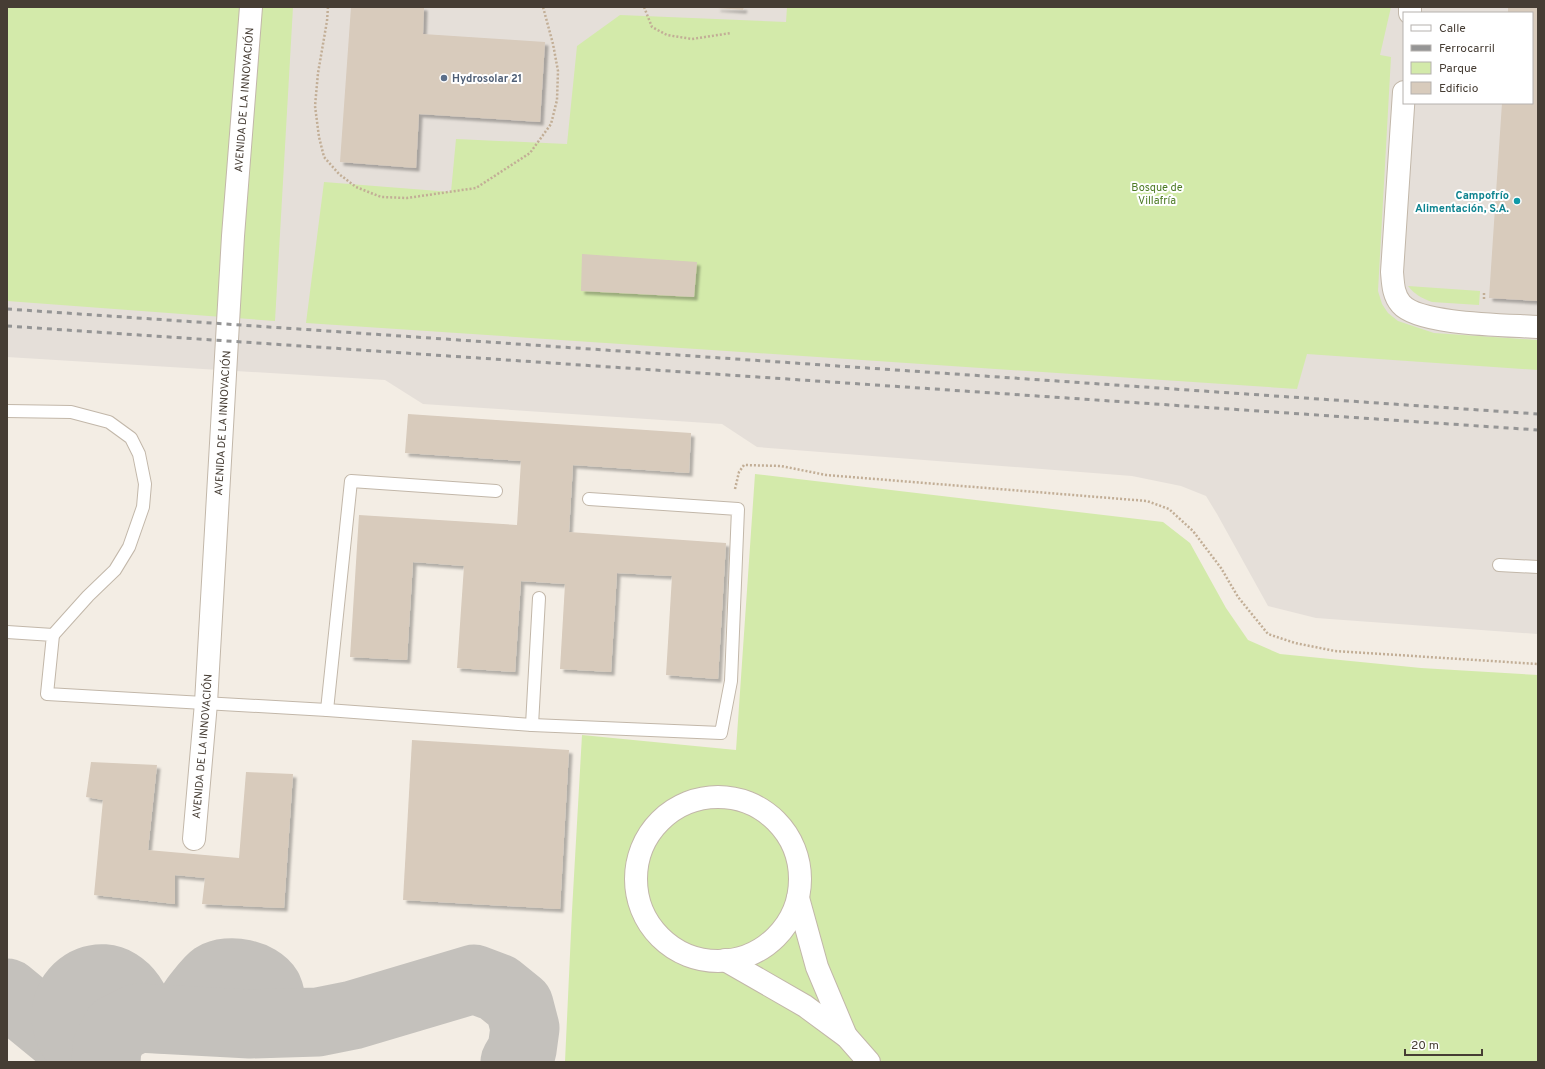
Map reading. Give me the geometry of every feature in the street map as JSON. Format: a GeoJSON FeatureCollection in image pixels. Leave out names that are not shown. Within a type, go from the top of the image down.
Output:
{"type":"FeatureCollection","features":[{"type":"Feature","properties":{"kind":"street","name":"AVENIDA DE LA INNOVACIÓN"},"geometry":{"type":"LineString","coordinates":[[194,839],[206,703],[233,236],[251,7]]}},
{"type":"Feature","properties":{"kind":"street"},"geometry":{"type":"LineString","coordinates":[[1403,104],[1392,272],[1395,297],[1408,310],[1418,315],[1437,319],[1538,327]]}},
{"type":"Feature","properties":{"kind":"street"},"geometry":{"type":"LineString","coordinates":[[713,796],[740,799],[765,811],[785,830],[797,854],[801,881],[796,908],[782,931],[762,949],[737,959],[725,960],[710,962],[684,954],[661,939],[644,917],[636,891],[636,864],[646,838],[663,817],[686,802],[713,796]]}},
{"type":"Feature","properties":{"kind":"street"},"geometry":{"type":"LineString","coordinates":[[798,898],[817,967],[847,1037]]}},
{"type":"Feature","properties":{"kind":"street"},"geometry":{"type":"LineString","coordinates":[[725,960],[805,1006],[847,1037],[869,1062]]}},
{"type":"Feature","properties":{"kind":"lane"},"geometry":{"type":"LineString","coordinates":[[7,411],[71,412],[109,422],[131,438],[139,454],[145,484],[143,507],[129,547],[115,570],[88,596],[53,635],[47,694],[327,710],[532,725],[721,733],[731,682],[738,509],[589,500]]}},
{"type":"Feature","properties":{"kind":"lane"},"geometry":{"type":"LineString","coordinates":[[327,710],[351,480],[496,491]]}},
{"type":"Feature","properties":{"kind":"lane"},"geometry":{"type":"LineString","coordinates":[[1499,565],[1538,567]]}},
{"type":"Feature","properties":{"kind":"lane"},"geometry":{"type":"LineString","coordinates":[[532,725],[539,598]]}},
{"type":"Feature","properties":{"kind":"lane"},"geometry":{"type":"LineString","coordinates":[[7,632],[53,635]]}},
{"type":"Feature","properties":{"kind":"path"},"geometry":{"type":"LineString","coordinates":[[328,7],[318,72],[315,106],[319,137],[324,157],[338,174],[356,187],[381,197],[406,198],[476,188],[530,153],[551,124],[558,100],[558,71],[553,44],[543,7]]}},
{"type":"Feature","properties":{"kind":"path"},"geometry":{"type":"LineString","coordinates":[[644,7],[652,27],[667,35],[692,39],[731,33]]}},
{"type":"Feature","properties":{"kind":"path"},"geometry":{"type":"LineString","coordinates":[[738,509],[735,488],[739,472],[744,465],[781,466],[826,475],[1147,501],[1169,509],[1192,531],[1221,568],[1238,597],[1268,634],[1295,644],[1335,651],[1538,664]]}},
{"type":"Feature","properties":{"kind":"shaded area"},"geometry":{"type":"Polygon","coordinates":[[[7,7],[1538,7],[1538,634],[1316,618],[1268,606],[1206,496],[1181,486],[1132,476],[757,447],[722,424],[423,404],[385,380],[7,357],[7,7]]]}},
{"type":"Feature","properties":{"kind":"green space"},"geometry":{"type":"Polygon","coordinates":[[[7,7],[293,7],[275,321],[7,301],[7,7]]]}},
{"type":"Feature","properties":{"kind":"green space","name":"Bosque de Villafría"},"geometry":{"type":"Polygon","coordinates":[[[787,7],[1391,7],[1380,55],[1391,57],[1378,291],[1382,304],[1388,313],[1398,321],[1434,333],[1538,340],[1538,370],[1307,354],[1297,389],[306,323],[324,182],[451,192],[456,139],[567,144],[577,46],[620,15],[786,22],[787,7]]]}},
{"type":"Feature","properties":{"kind":"green space"},"geometry":{"type":"Polygon","coordinates":[[[1408,286],[1480,291],[1479,305],[1432,302],[1419,296],[1408,286]]]}},
{"type":"Feature","properties":{"kind":"green space"},"geometry":{"type":"Polygon","coordinates":[[[755,474],[1163,522],[1190,543],[1226,608],[1248,640],[1280,654],[1421,668],[1538,675],[1538,1062],[565,1062],[582,735],[736,750],[755,474]]]}},
{"type":"Feature","properties":{"kind":"building","name":"Hydrosolar 21"},"geometry":{"type":"Polygon","coordinates":[[[351,7],[424,7],[423,34],[545,42],[540,122],[419,114],[416,168],[340,162],[351,7]]]}},
{"type":"Feature","properties":{"kind":"building"},"geometry":{"type":"Polygon","coordinates":[[[717,7],[744,7],[743,10],[717,7]]]}},
{"type":"Feature","properties":{"kind":"building","name":"Campofrío Alimentación, S.A."},"geometry":{"type":"Polygon","coordinates":[[[1508,7],[1538,7],[1538,301],[1489,298],[1502,104],[1533,104],[1533,12],[1508,12],[1508,7]]]}},
{"type":"Feature","properties":{"kind":"building"},"geometry":{"type":"Polygon","coordinates":[[[582,254],[697,262],[694,297],[581,291],[582,254]]]}},
{"type":"Feature","properties":{"kind":"building"},"geometry":{"type":"Polygon","coordinates":[[[408,414],[691,433],[689,473],[573,465],[569,532],[726,543],[718,679],[666,675],[672,576],[617,573],[611,672],[560,669],[565,584],[521,581],[515,672],[457,668],[464,566],[413,562],[407,660],[350,657],[359,515],[517,525],[521,461],[405,453],[408,414]]]}},
{"type":"Feature","properties":{"kind":"building"},"geometry":{"type":"Polygon","coordinates":[[[412,740],[569,750],[560,909],[403,900],[412,740]]]}},
{"type":"Feature","properties":{"kind":"building"},"geometry":{"type":"Polygon","coordinates":[[[91,762],[157,765],[148,850],[239,858],[246,772],[293,774],[284,908],[202,904],[205,878],[175,875],[175,904],[94,895],[103,800],[86,797],[91,762]]]}},
{"type":"Feature","properties":{"kind":"taxiway"},"geometry":{"type":"LineString","coordinates":[[92,1062],[82,1047],[73,1038],[66,1016],[69,1001],[78,989],[90,981],[104,979],[118,983],[131,996],[141,1018],[270,1023],[272,1006],[268,989],[264,984],[251,976],[235,973],[220,974],[206,984],[194,1000]]}},
{"type":"Feature","properties":{"kind":"taxiway"},"geometry":{"type":"LineString","coordinates":[[106,1062],[107,1047],[116,1029],[138,1018],[250,1024],[318,1022],[353,1015],[474,979],[498,988],[519,1005],[525,1028],[522,1050],[515,1062]]}},
{"type":"Feature","properties":{"kind":"taxiway"},"geometry":{"type":"LineString","coordinates":[[7,993],[91,1062]]}},
{"type":"Feature","properties":{"kind":"railway"},"geometry":{"type":"LineString","coordinates":[[7,309],[1538,414]]}},
{"type":"Feature","properties":{"kind":"railway"},"geometry":{"type":"LineString","coordinates":[[7,326],[1538,430]]}},
{"type":"Feature","properties":{"kind":"place","name":"Hydrosolar 21"},"geometry":{"type":"Point","coordinates":[444,78]}},
{"type":"Feature","properties":{"kind":"place","name":"Campofrío Alimentación, S.A."},"geometry":{"type":"Point","coordinates":[1517,201]}}]}
